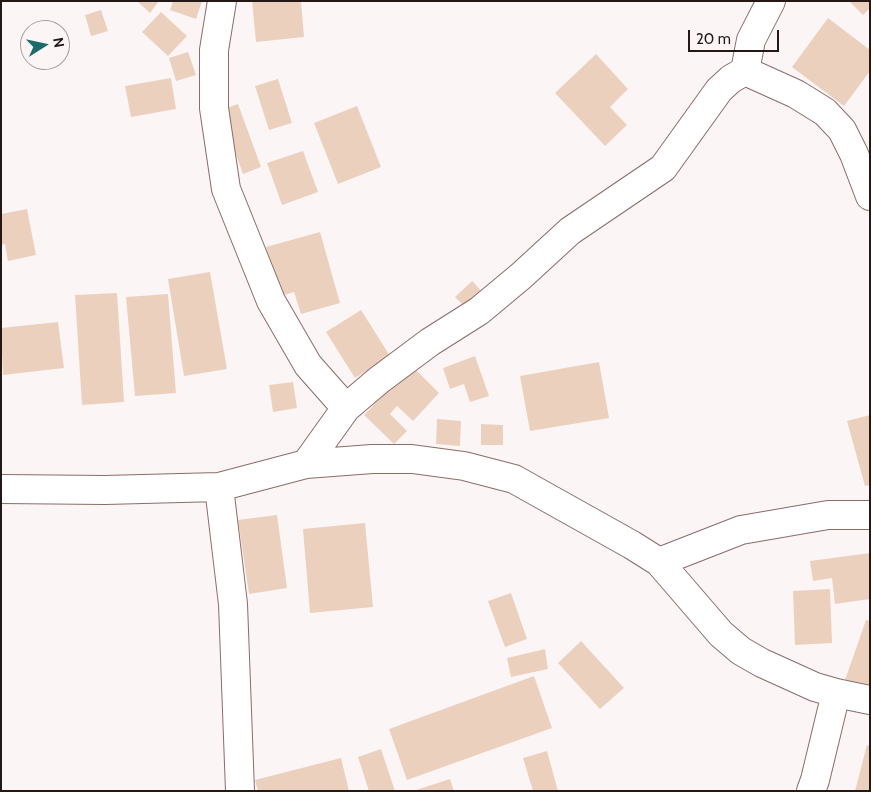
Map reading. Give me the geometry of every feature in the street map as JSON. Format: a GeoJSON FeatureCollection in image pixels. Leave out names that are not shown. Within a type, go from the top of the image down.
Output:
{"type":"FeatureCollection","features":[{"type":"Feature","properties":{"kind":"street"},"geometry":{"type":"LineString","coordinates":[[222,1],[214,50],[214,108],[226,189],[271,301],[308,365],[346,408]]}},
{"type":"Feature","properties":{"kind":"street"},"geometry":{"type":"LineString","coordinates":[[306,464],[346,408],[379,380],[430,342],[479,311],[570,231],[663,168],[719,90],[731,79],[745,71],[751,40],[771,1]]}},
{"type":"Feature","properties":{"kind":"street"},"geometry":{"type":"LineString","coordinates":[[745,71],[796,94],[825,112],[842,130],[854,154],[870,196]]}},
{"type":"Feature","properties":{"kind":"street"},"geometry":{"type":"LineString","coordinates":[[1,489],[105,490],[219,487],[306,464],[372,459],[412,459],[464,466],[514,479],[659,562],[721,634],[741,651],[762,663],[798,679],[836,693],[870,700]]}},
{"type":"Feature","properties":{"kind":"street"},"geometry":{"type":"LineString","coordinates":[[219,487],[233,604],[240,791]]}},
{"type":"Feature","properties":{"kind":"street"},"geometry":{"type":"LineString","coordinates":[[659,562],[741,530],[828,515],[870,515]]}},
{"type":"Feature","properties":{"kind":"street"},"geometry":{"type":"LineString","coordinates":[[811,791],[836,693]]}},
{"type":"Feature","properties":{"kind":"building"},"geometry":{"type":"Polygon","coordinates":[[[137,1],[159,1],[150,13],[137,1]]]}},
{"type":"Feature","properties":{"kind":"building"},"geometry":{"type":"Polygon","coordinates":[[[173,1],[202,1],[196,19],[170,10],[173,1]]]}},
{"type":"Feature","properties":{"kind":"building"},"geometry":{"type":"Polygon","coordinates":[[[252,1],[301,1],[304,37],[256,42],[252,1]]]}},
{"type":"Feature","properties":{"kind":"building"},"geometry":{"type":"Polygon","coordinates":[[[849,1],[870,1],[870,8],[863,15],[849,1]]]}},
{"type":"Feature","properties":{"kind":"building"},"geometry":{"type":"Polygon","coordinates":[[[101,10],[108,31],[91,36],[85,15],[101,10]]]}},
{"type":"Feature","properties":{"kind":"building"},"geometry":{"type":"Polygon","coordinates":[[[161,12],[187,36],[168,56],[142,32],[161,12]]]}},
{"type":"Feature","properties":{"kind":"building"},"geometry":{"type":"Polygon","coordinates":[[[828,18],[870,50],[870,71],[844,106],[792,67],[828,18]]]}},
{"type":"Feature","properties":{"kind":"building"},"geometry":{"type":"Polygon","coordinates":[[[188,52],[196,75],[176,81],[169,58],[188,52]]]}},
{"type":"Feature","properties":{"kind":"building"},"geometry":{"type":"Polygon","coordinates":[[[596,54],[628,89],[610,107],[627,125],[605,146],[555,93],[596,54]]]}},
{"type":"Feature","properties":{"kind":"building"},"geometry":{"type":"Polygon","coordinates":[[[171,78],[176,109],[131,117],[125,86],[171,78]]]}},
{"type":"Feature","properties":{"kind":"building"},"geometry":{"type":"Polygon","coordinates":[[[278,79],[292,123],[269,130],[255,86],[278,79]]]}},
{"type":"Feature","properties":{"kind":"building"},"geometry":{"type":"Polygon","coordinates":[[[238,104],[261,167],[243,174],[220,110],[238,104]]]}},
{"type":"Feature","properties":{"kind":"building"},"geometry":{"type":"Polygon","coordinates":[[[357,106],[381,167],[338,184],[314,123],[357,106]]]}},
{"type":"Feature","properties":{"kind":"building"},"geometry":{"type":"Polygon","coordinates":[[[303,151],[318,192],[282,205],[267,163],[303,151]]]}},
{"type":"Feature","properties":{"kind":"building"},"geometry":{"type":"Polygon","coordinates":[[[27,209],[36,255],[8,261],[5,244],[1,245],[1,214],[27,209]]]}},
{"type":"Feature","properties":{"kind":"building"},"geometry":{"type":"Polygon","coordinates":[[[320,232],[340,303],[301,314],[294,292],[281,296],[266,247],[320,232]]]}},
{"type":"Feature","properties":{"kind":"building"},"geometry":{"type":"Polygon","coordinates":[[[210,272],[227,369],[184,376],[168,279],[210,272]]]}},
{"type":"Feature","properties":{"kind":"building"},"geometry":{"type":"Polygon","coordinates":[[[472,281],[487,297],[471,307],[466,302],[463,305],[455,297],[472,281]]]}},
{"type":"Feature","properties":{"kind":"building"},"geometry":{"type":"Polygon","coordinates":[[[117,293],[124,402],[82,405],[75,295],[117,293]]]}},
{"type":"Feature","properties":{"kind":"building"},"geometry":{"type":"Polygon","coordinates":[[[168,294],[176,393],[135,396],[126,297],[168,294]]]}},
{"type":"Feature","properties":{"kind":"building"},"geometry":{"type":"Polygon","coordinates":[[[361,310],[390,356],[355,378],[326,332],[361,310]]]}},
{"type":"Feature","properties":{"kind":"building"},"geometry":{"type":"Polygon","coordinates":[[[58,322],[64,368],[3,375],[1,328],[58,322]]]}},
{"type":"Feature","properties":{"kind":"building"},"geometry":{"type":"Polygon","coordinates":[[[475,356],[489,396],[470,402],[464,384],[450,389],[443,368],[475,356]]]}},
{"type":"Feature","properties":{"kind":"building"},"geometry":{"type":"Polygon","coordinates":[[[599,362],[609,418],[530,431],[520,376],[599,362]]]}},
{"type":"Feature","properties":{"kind":"building"},"geometry":{"type":"Polygon","coordinates":[[[412,366],[439,393],[413,421],[397,406],[390,414],[407,431],[394,444],[364,415],[412,366]]]}},
{"type":"Feature","properties":{"kind":"building"},"geometry":{"type":"Polygon","coordinates":[[[293,382],[297,408],[273,412],[269,385],[293,382]]]}},
{"type":"Feature","properties":{"kind":"building"},"geometry":{"type":"Polygon","coordinates":[[[870,415],[870,485],[865,486],[847,421],[870,415]]]}},
{"type":"Feature","properties":{"kind":"building"},"geometry":{"type":"Polygon","coordinates":[[[437,419],[461,421],[460,446],[436,444],[437,419]]]}},
{"type":"Feature","properties":{"kind":"building"},"geometry":{"type":"Polygon","coordinates":[[[481,424],[503,425],[503,445],[481,445],[481,424]]]}},
{"type":"Feature","properties":{"kind":"building"},"geometry":{"type":"Polygon","coordinates":[[[277,515],[287,588],[249,594],[238,520],[277,515]]]}},
{"type":"Feature","properties":{"kind":"building"},"geometry":{"type":"Polygon","coordinates":[[[365,523],[373,607],[310,613],[303,529],[365,523]]]}},
{"type":"Feature","properties":{"kind":"building"},"geometry":{"type":"Polygon","coordinates":[[[870,553],[870,599],[835,604],[832,578],[813,581],[810,561],[870,553]]]}},
{"type":"Feature","properties":{"kind":"building"},"geometry":{"type":"Polygon","coordinates":[[[830,589],[832,643],[795,645],[793,591],[830,589]]]}},
{"type":"Feature","properties":{"kind":"building"},"geometry":{"type":"Polygon","coordinates":[[[511,593],[527,639],[505,647],[488,601],[511,593]]]}},
{"type":"Feature","properties":{"kind":"building"},"geometry":{"type":"Polygon","coordinates":[[[866,620],[870,621],[870,689],[845,680],[866,620]]]}},
{"type":"Feature","properties":{"kind":"building"},"geometry":{"type":"Polygon","coordinates":[[[581,641],[624,688],[600,709],[558,663],[581,641]]]}},
{"type":"Feature","properties":{"kind":"building"},"geometry":{"type":"Polygon","coordinates":[[[545,649],[548,669],[511,677],[507,658],[545,649]]]}},
{"type":"Feature","properties":{"kind":"building"},"geometry":{"type":"Polygon","coordinates":[[[534,676],[552,728],[407,780],[389,729],[534,676]]]}},
{"type":"Feature","properties":{"kind":"building"},"geometry":{"type":"Polygon","coordinates":[[[867,745],[870,746],[870,791],[855,791],[867,745]]]}},
{"type":"Feature","properties":{"kind":"building"},"geometry":{"type":"Polygon","coordinates":[[[381,749],[395,791],[369,791],[358,757],[381,749]]]}},
{"type":"Feature","properties":{"kind":"building"},"geometry":{"type":"Polygon","coordinates":[[[547,751],[558,791],[533,791],[523,758],[547,751]]]}},
{"type":"Feature","properties":{"kind":"building"},"geometry":{"type":"Polygon","coordinates":[[[341,758],[349,791],[258,791],[255,780],[341,758]]]}},
{"type":"Feature","properties":{"kind":"building"},"geometry":{"type":"Polygon","coordinates":[[[450,779],[454,791],[416,791],[416,790],[450,779]]]}}]}
